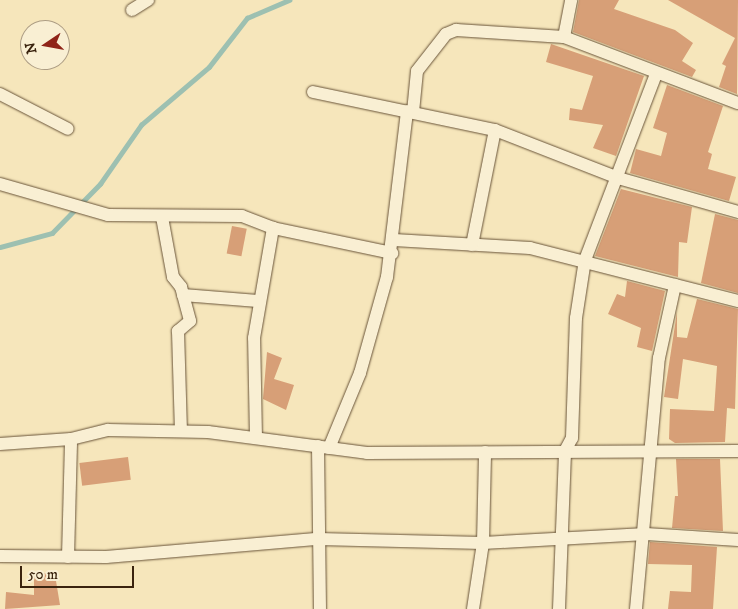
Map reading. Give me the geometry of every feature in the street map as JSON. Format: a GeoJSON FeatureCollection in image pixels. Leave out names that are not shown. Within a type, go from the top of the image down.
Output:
{"type":"FeatureCollection","features":[{"type":"Feature","properties":{"kind":"street"},"geometry":{"type":"LineString","coordinates":[[132,10],[148,0]]}},
{"type":"Feature","properties":{"kind":"street"},"geometry":{"type":"LineString","coordinates":[[564,37],[571,0]]}},
{"type":"Feature","properties":{"kind":"street"},"geometry":{"type":"LineString","coordinates":[[320,609],[318,539],[323,447],[360,373],[393,246],[410,111],[417,71],[452,30],[564,37],[656,74],[738,103]]}},
{"type":"Feature","properties":{"kind":"street"},"geometry":{"type":"LineString","coordinates":[[559,609],[558,540],[565,451],[572,438],[576,318],[585,260],[598,218],[618,178],[656,74]]}},
{"type":"Feature","properties":{"kind":"street"},"geometry":{"type":"LineString","coordinates":[[313,92],[495,130],[618,178],[738,212]]}},
{"type":"Feature","properties":{"kind":"street"},"geometry":{"type":"LineString","coordinates":[[0,94],[68,129]]}},
{"type":"Feature","properties":{"kind":"street"},"geometry":{"type":"LineString","coordinates":[[472,244],[495,130]]}},
{"type":"Feature","properties":{"kind":"street"},"geometry":{"type":"LineString","coordinates":[[0,184],[108,215],[162,217],[242,216],[273,228],[393,246],[472,244],[530,248],[585,260],[738,301]]}},
{"type":"Feature","properties":{"kind":"street"},"geometry":{"type":"LineString","coordinates":[[162,217],[173,277],[183,295],[190,321],[178,331],[182,431]]}},
{"type":"Feature","properties":{"kind":"street"},"geometry":{"type":"LineString","coordinates":[[256,438],[258,301],[273,228]]}},
{"type":"Feature","properties":{"kind":"street"},"geometry":{"type":"LineString","coordinates":[[636,609],[646,534],[659,358],[675,285]]}},
{"type":"Feature","properties":{"kind":"street"},"geometry":{"type":"LineString","coordinates":[[183,295],[258,301]]}},
{"type":"Feature","properties":{"kind":"street"},"geometry":{"type":"LineString","coordinates":[[0,444],[71,439],[108,430],[182,431],[367,452],[652,449],[738,451]]}},
{"type":"Feature","properties":{"kind":"street"},"geometry":{"type":"LineString","coordinates":[[68,557],[71,439]]}},
{"type":"Feature","properties":{"kind":"street"},"geometry":{"type":"LineString","coordinates":[[473,609],[483,543],[485,452]]}},
{"type":"Feature","properties":{"kind":"street"},"geometry":{"type":"LineString","coordinates":[[0,556],[68,557],[318,539],[483,543],[646,534],[738,540]]}},
{"type":"Feature","properties":{"kind":"building"},"geometry":{"type":"Polygon","coordinates":[[[579,0],[619,0],[614,9],[675,30],[693,43],[682,61],[696,70],[692,77],[573,32],[579,0]]]}},
{"type":"Feature","properties":{"kind":"building"},"geometry":{"type":"Polygon","coordinates":[[[668,0],[738,0],[737,94],[719,87],[726,66],[722,64],[735,38],[668,0]]]}},
{"type":"Feature","properties":{"kind":"building"},"geometry":{"type":"Polygon","coordinates":[[[551,44],[644,76],[616,156],[593,148],[603,125],[569,120],[570,108],[582,110],[593,76],[546,62],[551,44]]]}},
{"type":"Feature","properties":{"kind":"building"},"geometry":{"type":"Polygon","coordinates":[[[667,85],[723,106],[708,152],[712,154],[708,169],[736,177],[729,201],[630,173],[636,149],[661,156],[667,133],[653,128],[667,85]]]}},
{"type":"Feature","properties":{"kind":"building"},"geometry":{"type":"Polygon","coordinates":[[[621,189],[692,207],[687,243],[679,242],[678,277],[595,256],[621,189]]]}},
{"type":"Feature","properties":{"kind":"building"},"geometry":{"type":"Polygon","coordinates":[[[715,214],[738,220],[738,293],[701,283],[715,214]]]}},
{"type":"Feature","properties":{"kind":"building"},"geometry":{"type":"Polygon","coordinates":[[[232,226],[247,229],[241,256],[227,253],[232,226]]]}},
{"type":"Feature","properties":{"kind":"building"},"geometry":{"type":"Polygon","coordinates":[[[627,281],[665,291],[652,351],[637,347],[641,328],[608,314],[617,294],[625,297],[627,281]]]}},
{"type":"Feature","properties":{"kind":"building"},"geometry":{"type":"Polygon","coordinates":[[[697,299],[738,309],[735,409],[727,408],[725,442],[675,443],[669,439],[670,409],[714,411],[717,366],[683,359],[678,399],[664,397],[677,312],[677,337],[687,338],[697,299]]]}},
{"type":"Feature","properties":{"kind":"building"},"geometry":{"type":"Polygon","coordinates":[[[267,352],[282,358],[274,379],[294,385],[286,410],[263,399],[267,352]]]}},
{"type":"Feature","properties":{"kind":"building"},"geometry":{"type":"Polygon","coordinates":[[[128,457],[131,480],[82,486],[79,463],[128,457]]]}},
{"type":"Feature","properties":{"kind":"building"},"geometry":{"type":"Polygon","coordinates":[[[676,459],[720,459],[723,531],[672,528],[675,496],[678,496],[676,459]]]}},
{"type":"Feature","properties":{"kind":"building"},"geometry":{"type":"Polygon","coordinates":[[[650,542],[717,547],[713,609],[668,609],[670,591],[691,592],[692,565],[648,564],[650,542]]]}},
{"type":"Feature","properties":{"kind":"building"},"geometry":{"type":"Polygon","coordinates":[[[34,571],[55,575],[60,605],[5,609],[6,592],[34,595],[34,571]]]}},
{"type":"Feature","properties":{"kind":"waterway"},"geometry":{"type":"LineString","coordinates":[[0,247],[52,233],[100,184],[141,125],[209,67],[247,18],[289,0]]}}]}
